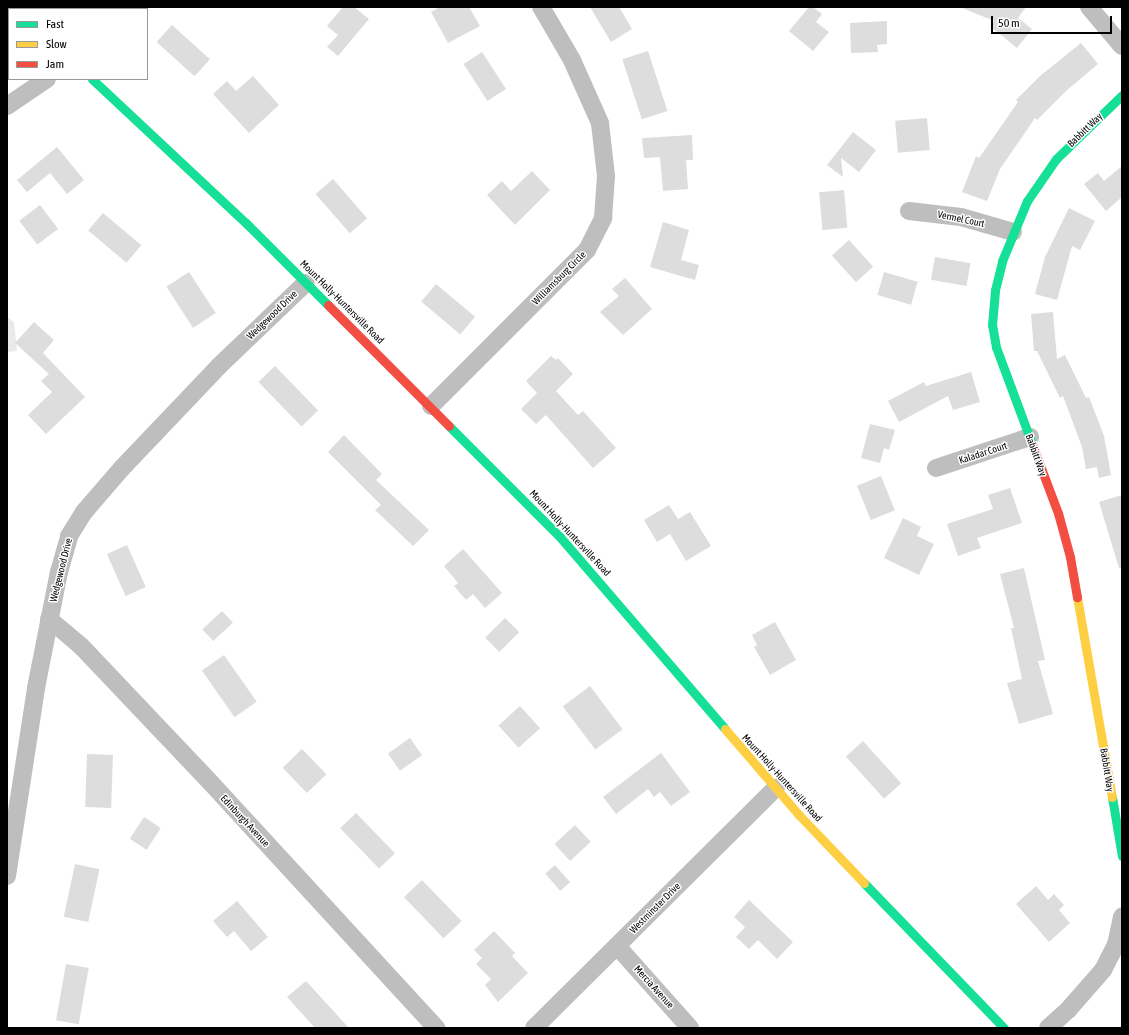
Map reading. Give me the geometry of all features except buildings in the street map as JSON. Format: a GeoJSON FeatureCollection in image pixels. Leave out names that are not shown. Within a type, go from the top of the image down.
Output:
{"type":"FeatureCollection","features":[{"type":"Feature","properties":{"kind":"main road","name":"Mount Holly-Huntersville Road"},"geometry":{"type":"LineString","coordinates":[[93,80],[306,283],[431,406],[560,537],[776,788],[1004,1028]]}},
{"type":"Feature","properties":{"kind":"main road","name":"Babbitt Way"},"geometry":{"type":"LineString","coordinates":[[1122,95],[1056,159],[1027,201],[1013,232],[995,290],[992,324],[996,347],[1058,513],[1070,557],[1122,856]]}},
{"type":"Feature","properties":{"kind":"street","name":"Williamsburg Circle"},"geometry":{"type":"LineString","coordinates":[[431,406],[586,250],[603,218],[606,176],[600,124],[572,60],[541,7]]}},
{"type":"Feature","properties":{"kind":"street"},"geometry":{"type":"LineString","coordinates":[[1089,7],[1122,46]]}},
{"type":"Feature","properties":{"kind":"street"},"geometry":{"type":"LineString","coordinates":[[7,106],[46,80]]}},
{"type":"Feature","properties":{"kind":"street","name":"Vermel Court"},"geometry":{"type":"LineString","coordinates":[[909,212],[961,217],[1013,232]]}},
{"type":"Feature","properties":{"kind":"street","name":"Wedgewood Drive"},"geometry":{"type":"LineString","coordinates":[[7,876],[49,619],[69,536],[84,512],[219,366],[306,283]]}},
{"type":"Feature","properties":{"kind":"street","name":"Kaladar Court"},"geometry":{"type":"LineString","coordinates":[[936,468],[1030,437]]}},
{"type":"Feature","properties":{"kind":"street","name":"Edinburgh Avenue"},"geometry":{"type":"LineString","coordinates":[[49,619],[80,646],[210,783],[436,1028]]}},
{"type":"Feature","properties":{"kind":"street","name":"Westminster Drive"},"geometry":{"type":"LineString","coordinates":[[534,1028],[776,788]]}},
{"type":"Feature","properties":{"kind":"street"},"geometry":{"type":"LineString","coordinates":[[1048,1028],[1084,994],[1103,970],[1116,945],[1122,917]]}},
{"type":"Feature","properties":{"kind":"street","name":"Mercia Avenue"},"geometry":{"type":"LineString","coordinates":[[617,946],[690,1028]]}},
{"type":"Feature","properties":{"kind":"shaded area"},"geometry":{"type":"Polygon","coordinates":[[[7,317],[14,322],[17,351],[7,352],[7,317]]]}},
{"type":"Feature","properties":{"kind":"traffic: fast"},"geometry":{"type":"LineString","coordinates":[[93,80],[246,223],[328,305]]}},
{"type":"Feature","properties":{"kind":"traffic: fast"},"geometry":{"type":"LineString","coordinates":[[1032,444],[996,347],[992,325],[995,290],[1002,261],[1027,201],[1056,159],[1122,95]]}},
{"type":"Feature","properties":{"kind":"traffic: fast"},"geometry":{"type":"LineString","coordinates":[[449,426],[560,537],[725,729]]}},
{"type":"Feature","properties":{"kind":"traffic: fast"},"geometry":{"type":"LineString","coordinates":[[1112,797],[1122,856]]}},
{"type":"Feature","properties":{"kind":"traffic: fast"},"geometry":{"type":"LineString","coordinates":[[864,883],[1004,1028]]}},
{"type":"Feature","properties":{"kind":"traffic: slow"},"geometry":{"type":"LineString","coordinates":[[1077,597],[1112,797]]}},
{"type":"Feature","properties":{"kind":"traffic: slow"},"geometry":{"type":"LineString","coordinates":[[725,729],[799,815],[864,883]]}},
{"type":"Feature","properties":{"kind":"traffic: jam"},"geometry":{"type":"LineString","coordinates":[[328,305],[449,426]]}},
{"type":"Feature","properties":{"kind":"traffic: jam"},"geometry":{"type":"LineString","coordinates":[[1032,444],[1058,513],[1070,557],[1077,597]]}}]}
